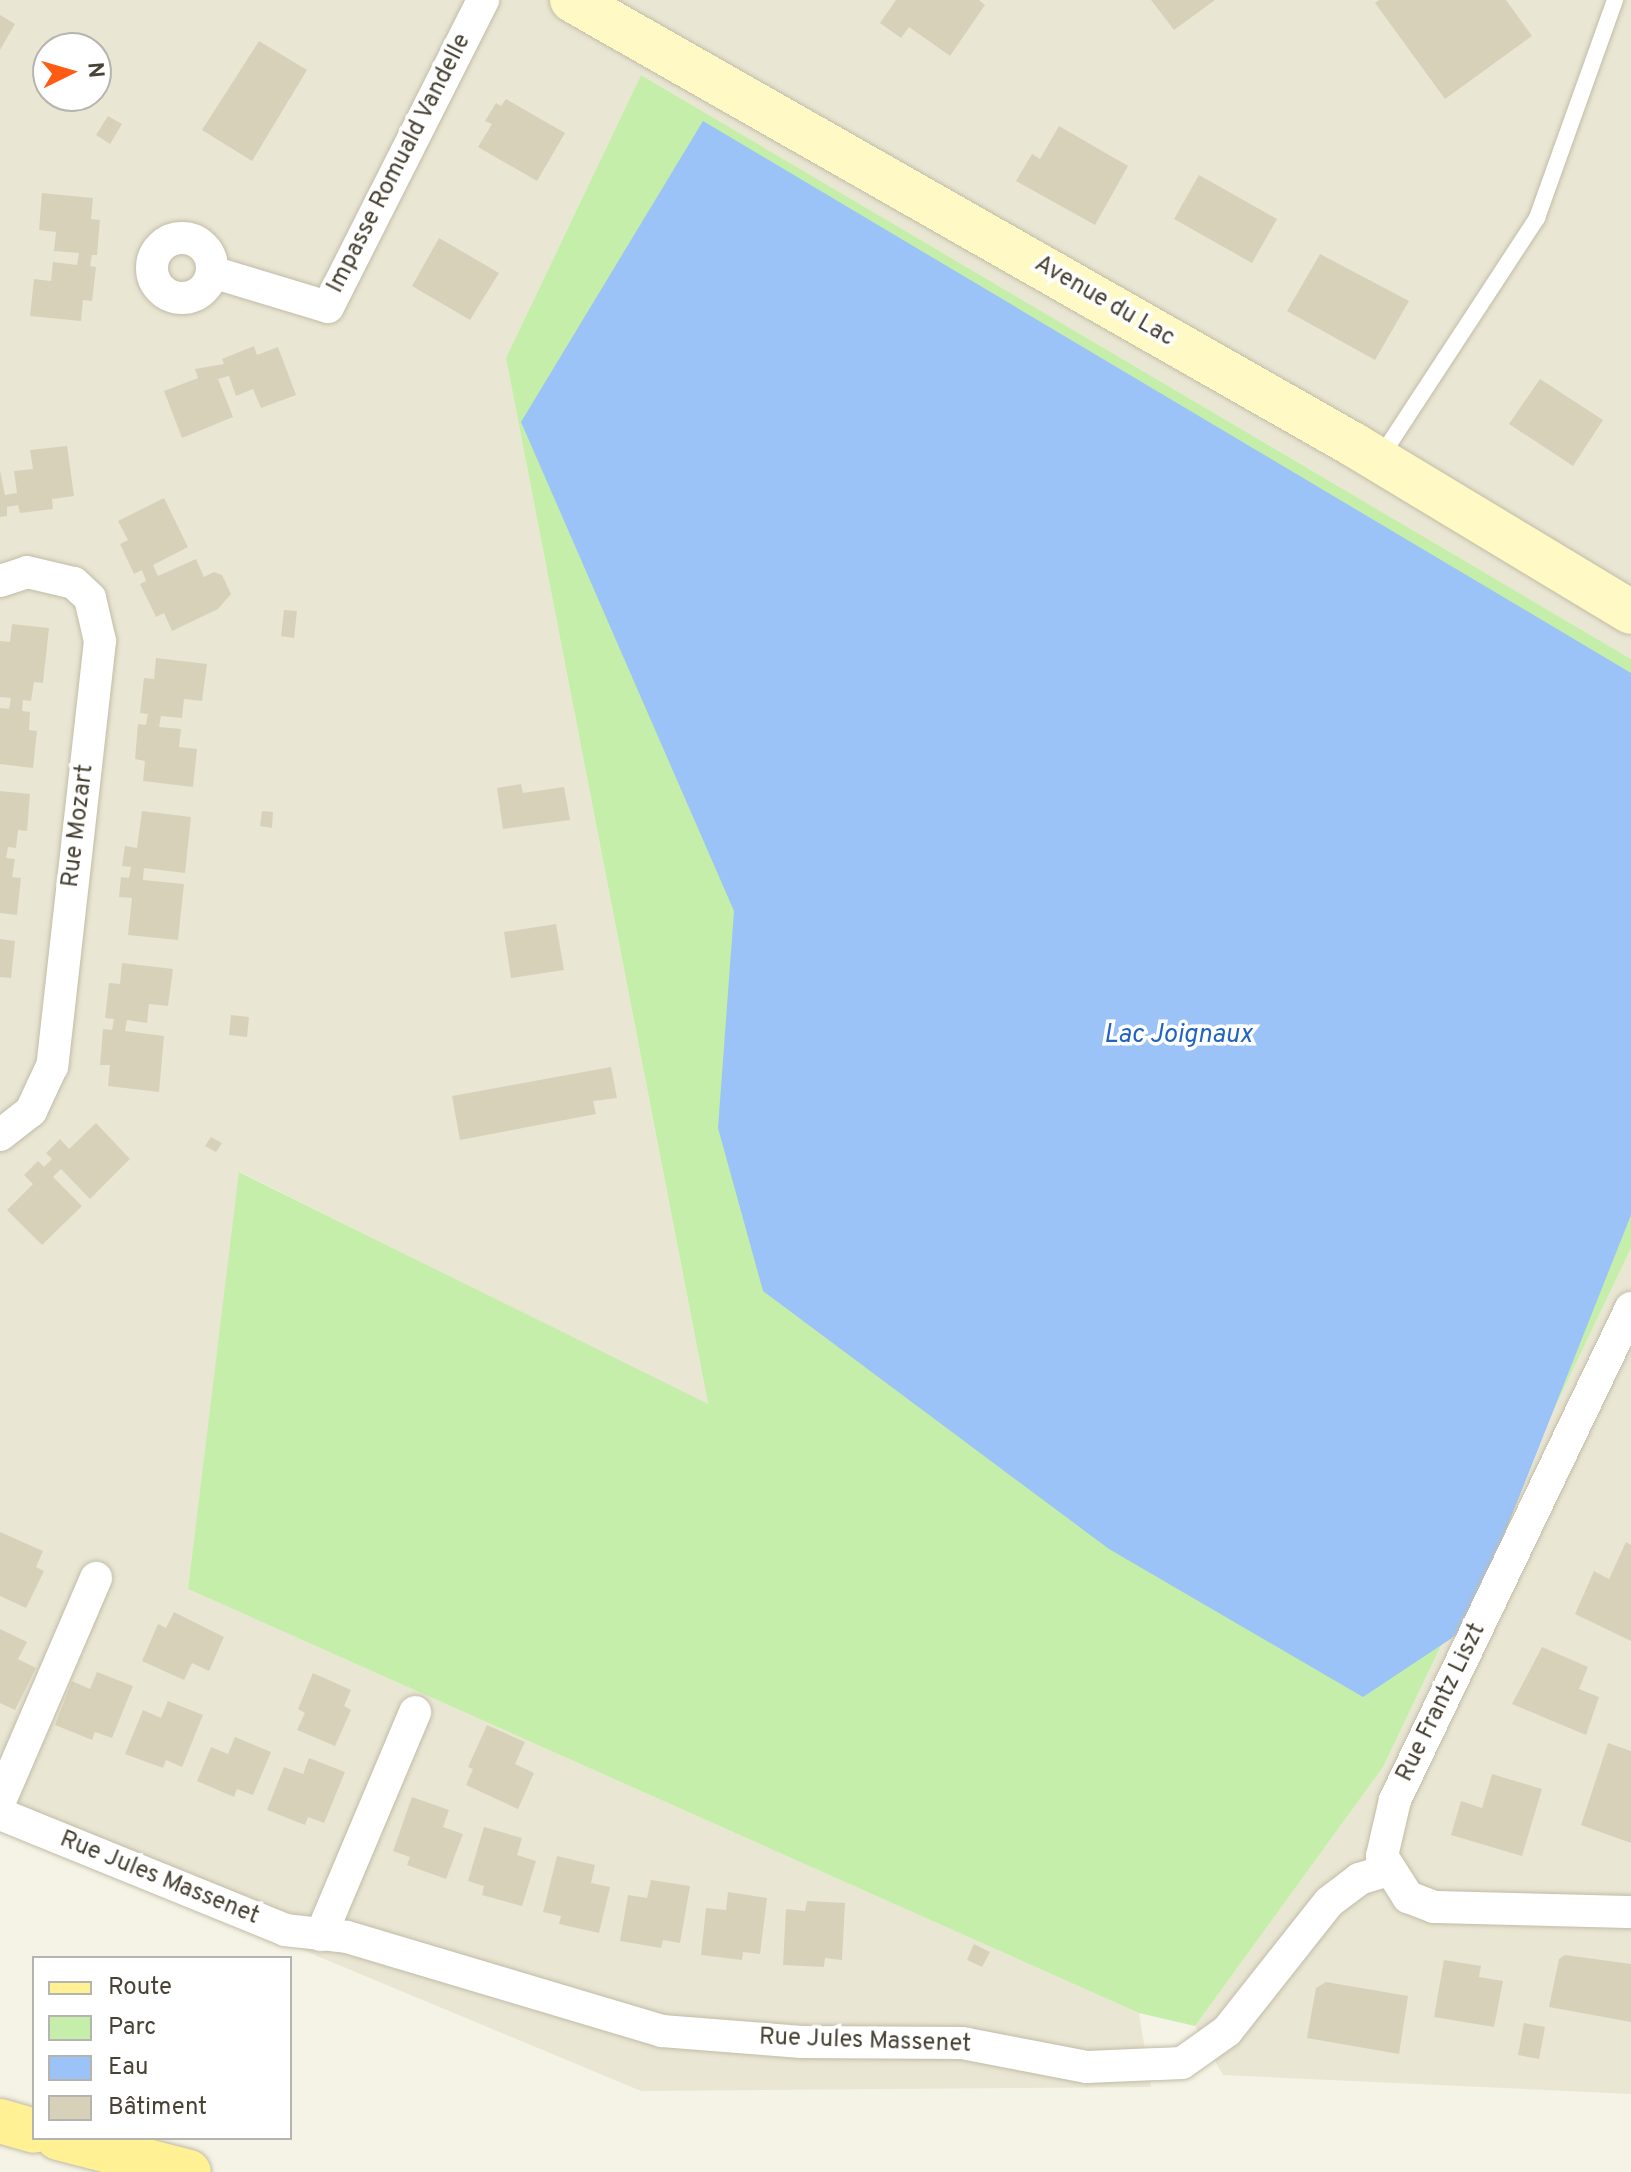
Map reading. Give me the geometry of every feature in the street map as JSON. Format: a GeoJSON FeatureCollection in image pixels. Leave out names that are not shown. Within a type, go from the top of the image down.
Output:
{"type":"FeatureCollection","features":[{"type":"Feature","properties":{"kind":"main road","name":"Avenue du Lac"},"geometry":{"type":"LineString","coordinates":[[572,0],[1379,459],[1631,612]]}},
{"type":"Feature","properties":{"kind":"main road"},"geometry":{"type":"LineString","coordinates":[[0,2121],[32,2130]]}},
{"type":"Feature","properties":{"kind":"main road"},"geometry":{"type":"LineString","coordinates":[[66,2140],[189,2172]]}},
{"type":"Feature","properties":{"kind":"street","name":"Impasse Romuald Vandelle"},"geometry":{"type":"LineString","coordinates":[[212,272],[328,307],[483,0]]}},
{"type":"Feature","properties":{"kind":"street","name":"Rue Mozart"},"geometry":{"type":"LineString","coordinates":[[0,581],[27,572],[74,583],[90,598],[100,641],[52,1066],[31,1111],[0,1135]]}},
{"type":"Feature","properties":{"kind":"street","name":"Rue Frantz Liszt"},"geometry":{"type":"LineString","coordinates":[[1388,1870],[1382,1856],[1395,1800],[1631,1308]]}},
{"type":"Feature","properties":{"kind":"street"},"geometry":{"type":"LineString","coordinates":[[0,1801],[96,1578]]}},
{"type":"Feature","properties":{"kind":"street"},"geometry":{"type":"LineString","coordinates":[[321,1935],[415,1712]]}},
{"type":"Feature","properties":{"kind":"street","name":"Rue Jules Massenet"},"geometry":{"type":"LineString","coordinates":[[0,1814],[285,1930],[347,1937],[662,2031],[802,2042],[962,2043],[1087,2067],[1146,2068],[1182,2063],[1227,2031],[1329,1902],[1359,1879],[1388,1870]]}},
{"type":"Feature","properties":{"kind":"street"},"geometry":{"type":"LineString","coordinates":[[1388,1870],[1408,1897],[1434,1907],[1631,1912]]}},
{"type":"Feature","properties":{"kind":"lane"},"geometry":{"type":"LineString","coordinates":[[1379,459],[1537,218],[1615,0]]}},
{"type":"Feature","properties":{"kind":"shaded area"},"geometry":{"type":"Polygon","coordinates":[[[0,0],[1631,0],[1631,659],[641,75],[506,358],[708,1405],[240,1172],[188,1589],[1139,2013],[1151,2087],[641,2091],[0,1824],[0,0]]]}},
{"type":"Feature","properties":{"kind":"shaded area"},"geometry":{"type":"Polygon","coordinates":[[[1631,1248],[1631,2094],[1223,2075],[1195,2026],[1383,1767],[1631,1248]]]}},
{"type":"Feature","properties":{"kind":"green space","name":"Lac Joignaux"},"geometry":{"type":"Polygon","coordinates":[[[641,75],[1631,659],[1631,1248],[1383,1767],[1195,2026],[1139,2013],[188,1589],[239,1172],[708,1404],[506,358],[641,75]]]}},
{"type":"Feature","properties":{"kind":"water","name":"Lac Joignaux"},"geometry":{"type":"Polygon","coordinates":[[[703,121],[1631,673],[1631,1215],[1467,1628],[1363,1697],[1109,1549],[763,1291],[718,1128],[734,911],[521,422],[703,121]]]}},
{"type":"Feature","properties":{"kind":"building"},"geometry":{"type":"Polygon","coordinates":[[[896,0],[979,0],[985,5],[950,56],[909,27],[901,38],[880,23],[896,0]]]}},
{"type":"Feature","properties":{"kind":"building"},"geometry":{"type":"Polygon","coordinates":[[[1151,0],[1215,0],[1174,30],[1151,0]]]}},
{"type":"Feature","properties":{"kind":"building"},"geometry":{"type":"Polygon","coordinates":[[[1379,0],[1506,0],[1532,36],[1445,99],[1375,3],[1379,0]]]}},
{"type":"Feature","properties":{"kind":"building"},"geometry":{"type":"Polygon","coordinates":[[[0,15],[15,24],[0,50],[0,15]]]}},
{"type":"Feature","properties":{"kind":"building"},"geometry":{"type":"Polygon","coordinates":[[[259,41],[307,70],[252,161],[202,130],[259,41]]]}},
{"type":"Feature","properties":{"kind":"building"},"geometry":{"type":"Polygon","coordinates":[[[506,99],[565,133],[537,181],[478,147],[492,124],[485,121],[496,103],[501,106],[506,99]]]}},
{"type":"Feature","properties":{"kind":"building"},"geometry":{"type":"Polygon","coordinates":[[[108,116],[122,124],[110,144],[96,135],[108,116]]]}},
{"type":"Feature","properties":{"kind":"building"},"geometry":{"type":"Polygon","coordinates":[[[1059,126],[1128,166],[1095,225],[1016,181],[1032,154],[1040,159],[1059,126]]]}},
{"type":"Feature","properties":{"kind":"building"},"geometry":{"type":"Polygon","coordinates":[[[1199,175],[1277,219],[1252,263],[1174,219],[1199,175]]]}},
{"type":"Feature","properties":{"kind":"building"},"geometry":{"type":"Polygon","coordinates":[[[42,193],[93,198],[91,219],[100,220],[97,255],[92,255],[90,266],[96,267],[92,301],[83,300],[81,321],[30,316],[34,279],[51,281],[53,262],[77,265],[79,253],[54,251],[56,232],[39,230],[42,193]]]}},
{"type":"Feature","properties":{"kind":"building"},"geometry":{"type":"Polygon","coordinates":[[[439,238],[499,273],[470,320],[412,286],[439,238]]]}},
{"type":"Feature","properties":{"kind":"building"},"geometry":{"type":"Polygon","coordinates":[[[1320,254],[1409,301],[1375,360],[1287,311],[1320,254]]]}},
{"type":"Feature","properties":{"kind":"building"},"geometry":{"type":"Polygon","coordinates":[[[254,346],[257,355],[278,347],[296,395],[261,408],[253,389],[236,396],[229,376],[218,379],[233,417],[182,438],[164,391],[198,378],[195,369],[224,364],[222,359],[254,346]]]}},
{"type":"Feature","properties":{"kind":"building"},"geometry":{"type":"Polygon","coordinates":[[[1540,379],[1603,420],[1573,466],[1509,424],[1540,379]]]}},
{"type":"Feature","properties":{"kind":"building"},"geometry":{"type":"Polygon","coordinates":[[[67,446],[74,496],[52,499],[53,509],[20,513],[18,505],[7,507],[7,516],[0,517],[0,470],[5,495],[17,493],[14,471],[33,469],[30,450],[67,446]]]}},
{"type":"Feature","properties":{"kind":"building"},"geometry":{"type":"Polygon","coordinates":[[[164,498],[188,547],[153,565],[158,576],[196,559],[204,577],[214,572],[222,575],[231,594],[218,609],[172,631],[164,613],[156,617],[140,584],[146,581],[142,570],[134,574],[120,544],[128,540],[118,521],[164,498]]]}},
{"type":"Feature","properties":{"kind":"building"},"geometry":{"type":"Polygon","coordinates":[[[284,610],[297,611],[294,638],[281,636],[284,610]]]}},
{"type":"Feature","properties":{"kind":"building"},"geometry":{"type":"Polygon","coordinates":[[[12,624],[49,628],[43,683],[34,682],[31,701],[23,700],[22,711],[30,712],[29,730],[37,731],[33,768],[0,764],[0,708],[9,709],[11,698],[0,697],[0,641],[10,642],[12,624]]]}},
{"type":"Feature","properties":{"kind":"building"},"geometry":{"type":"Polygon","coordinates":[[[156,658],[207,664],[202,701],[184,699],[182,718],[161,716],[159,727],[181,729],[179,747],[197,749],[193,787],[143,781],[145,761],[135,759],[138,724],[146,725],[148,714],[140,713],[144,678],[154,679],[156,658]]]}},
{"type":"Feature","properties":{"kind":"building"},"geometry":{"type":"Polygon","coordinates":[[[521,784],[523,793],[564,787],[570,820],[503,829],[497,788],[521,784]]]}},
{"type":"Feature","properties":{"kind":"building"},"geometry":{"type":"Polygon","coordinates":[[[0,791],[30,794],[27,831],[18,830],[16,848],[8,847],[6,858],[15,859],[12,877],[21,878],[17,915],[0,913],[0,791]]]}},
{"type":"Feature","properties":{"kind":"building"},"geometry":{"type":"Polygon","coordinates":[[[142,811],[191,817],[185,873],[144,868],[143,880],[184,884],[178,940],[128,935],[132,898],[119,897],[121,877],[129,878],[131,867],[122,866],[125,846],[137,848],[142,811]]]}},
{"type":"Feature","properties":{"kind":"building"},"geometry":{"type":"Polygon","coordinates":[[[262,811],[273,812],[272,828],[260,826],[262,811]]]}},
{"type":"Feature","properties":{"kind":"building"},"geometry":{"type":"Polygon","coordinates":[[[556,924],[564,970],[511,978],[504,932],[556,924]]]}},
{"type":"Feature","properties":{"kind":"building"},"geometry":{"type":"Polygon","coordinates":[[[0,939],[15,941],[11,978],[0,977],[0,939]]]}},
{"type":"Feature","properties":{"kind":"building"},"geometry":{"type":"Polygon","coordinates":[[[122,963],[173,969],[168,1006],[149,1004],[147,1023],[127,1020],[125,1031],[164,1036],[159,1092],[108,1086],[110,1065],[100,1065],[103,1029],[112,1030],[114,1019],[105,1018],[109,983],[120,984],[122,963]]]}},
{"type":"Feature","properties":{"kind":"building"},"geometry":{"type":"Polygon","coordinates":[[[231,1015],[249,1017],[247,1037],[229,1035],[231,1015]]]}},
{"type":"Feature","properties":{"kind":"building"},"geometry":{"type":"Polygon","coordinates":[[[611,1067],[617,1098],[593,1101],[596,1114],[460,1140],[452,1096],[611,1067]]]}},
{"type":"Feature","properties":{"kind":"building"},"geometry":{"type":"Polygon","coordinates":[[[96,1123],[130,1159],[90,1199],[61,1169],[53,1177],[82,1206],[42,1245],[7,1210],[33,1184],[24,1175],[38,1161],[44,1167],[52,1159],[46,1153],[60,1139],[69,1149],[96,1123]]]}},
{"type":"Feature","properties":{"kind":"building"},"geometry":{"type":"Polygon","coordinates":[[[211,1137],[222,1143],[216,1152],[205,1146],[211,1137]]]}},
{"type":"Feature","properties":{"kind":"building"},"geometry":{"type":"Polygon","coordinates":[[[0,1532],[43,1551],[36,1567],[44,1571],[26,1608],[0,1596],[0,1532]]]}},
{"type":"Feature","properties":{"kind":"building"},"geometry":{"type":"Polygon","coordinates":[[[1626,1542],[1631,1545],[1631,1641],[1575,1614],[1594,1571],[1609,1579],[1626,1542]]]}},
{"type":"Feature","properties":{"kind":"building"},"geometry":{"type":"Polygon","coordinates":[[[174,1612],[224,1637],[209,1671],[192,1663],[184,1680],[142,1661],[158,1624],[166,1628],[174,1612]]]}},
{"type":"Feature","properties":{"kind":"building"},"geometry":{"type":"Polygon","coordinates":[[[0,1629],[27,1642],[18,1659],[36,1668],[15,1710],[0,1703],[0,1629]]]}},
{"type":"Feature","properties":{"kind":"building"},"geometry":{"type":"Polygon","coordinates":[[[1542,1647],[1588,1667],[1579,1689],[1599,1697],[1586,1735],[1512,1704],[1542,1647]]]}},
{"type":"Feature","properties":{"kind":"building"},"geometry":{"type":"Polygon","coordinates":[[[97,1672],[133,1686],[112,1738],[95,1732],[92,1740],[55,1725],[72,1681],[90,1689],[97,1672]]]}},
{"type":"Feature","properties":{"kind":"building"},"geometry":{"type":"Polygon","coordinates":[[[313,1673],[351,1690],[344,1706],[351,1710],[335,1746],[297,1730],[305,1713],[298,1709],[313,1673]]]}},
{"type":"Feature","properties":{"kind":"building"},"geometry":{"type":"Polygon","coordinates":[[[168,1701],[203,1715],[182,1767],[166,1760],[163,1768],[125,1754],[143,1710],[161,1718],[168,1701]]]}},
{"type":"Feature","properties":{"kind":"building"},"geometry":{"type":"Polygon","coordinates":[[[487,1725],[525,1742],[515,1764],[534,1773],[518,1809],[466,1785],[473,1769],[468,1767],[487,1725]]]}},
{"type":"Feature","properties":{"kind":"building"},"geometry":{"type":"Polygon","coordinates":[[[235,1737],[271,1752],[253,1795],[237,1789],[234,1797],[197,1781],[211,1747],[228,1754],[235,1737]]]}},
{"type":"Feature","properties":{"kind":"building"},"geometry":{"type":"Polygon","coordinates":[[[1608,1743],[1631,1751],[1631,1843],[1581,1825],[1608,1743]]]}},
{"type":"Feature","properties":{"kind":"building"},"geometry":{"type":"Polygon","coordinates":[[[309,1758],[345,1772],[324,1823],[308,1817],[305,1825],[267,1810],[284,1767],[303,1774],[309,1758]]]}},
{"type":"Feature","properties":{"kind":"building"},"geometry":{"type":"Polygon","coordinates":[[[1492,1774],[1542,1789],[1522,1856],[1451,1835],[1461,1801],[1482,1808],[1492,1774]]]}},
{"type":"Feature","properties":{"kind":"building"},"geometry":{"type":"Polygon","coordinates":[[[412,1797],[449,1810],[443,1827],[463,1834],[446,1879],[407,1865],[410,1857],[393,1851],[412,1797]]]}},
{"type":"Feature","properties":{"kind":"building"},"geometry":{"type":"Polygon","coordinates":[[[484,1827],[522,1838],[517,1855],[536,1861],[522,1906],[482,1895],[484,1886],[468,1881],[484,1827]]]}},
{"type":"Feature","properties":{"kind":"building"},"geometry":{"type":"Polygon","coordinates":[[[557,1856],[595,1865],[591,1883],[610,1887],[599,1933],[559,1924],[561,1916],[543,1912],[557,1856]]]}},
{"type":"Feature","properties":{"kind":"building"},"geometry":{"type":"Polygon","coordinates":[[[651,1880],[690,1886],[680,1943],[663,1940],[661,1948],[620,1941],[628,1895],[647,1898],[651,1880]]]}},
{"type":"Feature","properties":{"kind":"building"},"geometry":{"type":"Polygon","coordinates":[[[728,1892],[767,1898],[760,1954],[743,1952],[742,1960],[701,1955],[706,1908],[726,1910],[728,1892]]]}},
{"type":"Feature","properties":{"kind":"building"},"geometry":{"type":"Polygon","coordinates":[[[807,1901],[845,1903],[842,1960],[825,1958],[824,1967],[783,1965],[786,1909],[805,1911],[807,1901]]]}},
{"type":"Feature","properties":{"kind":"building"},"geometry":{"type":"Polygon","coordinates":[[[974,1944],[990,1952],[982,1967],[967,1960],[974,1944]]]}},
{"type":"Feature","properties":{"kind":"building"},"geometry":{"type":"Polygon","coordinates":[[[1565,1955],[1631,1964],[1631,2022],[1549,2007],[1559,1959],[1565,1955]]]}},
{"type":"Feature","properties":{"kind":"building"},"geometry":{"type":"Polygon","coordinates":[[[1444,1960],[1481,1966],[1479,1977],[1503,1981],[1494,2027],[1434,2017],[1444,1960]]]}},
{"type":"Feature","properties":{"kind":"building"},"geometry":{"type":"Polygon","coordinates":[[[1326,1982],[1408,1996],[1399,2054],[1307,2038],[1316,1988],[1326,1982]]]}},
{"type":"Feature","properties":{"kind":"building"},"geometry":{"type":"Polygon","coordinates":[[[1524,2023],[1545,2027],[1539,2059],[1518,2055],[1524,2023]]]}}]}
